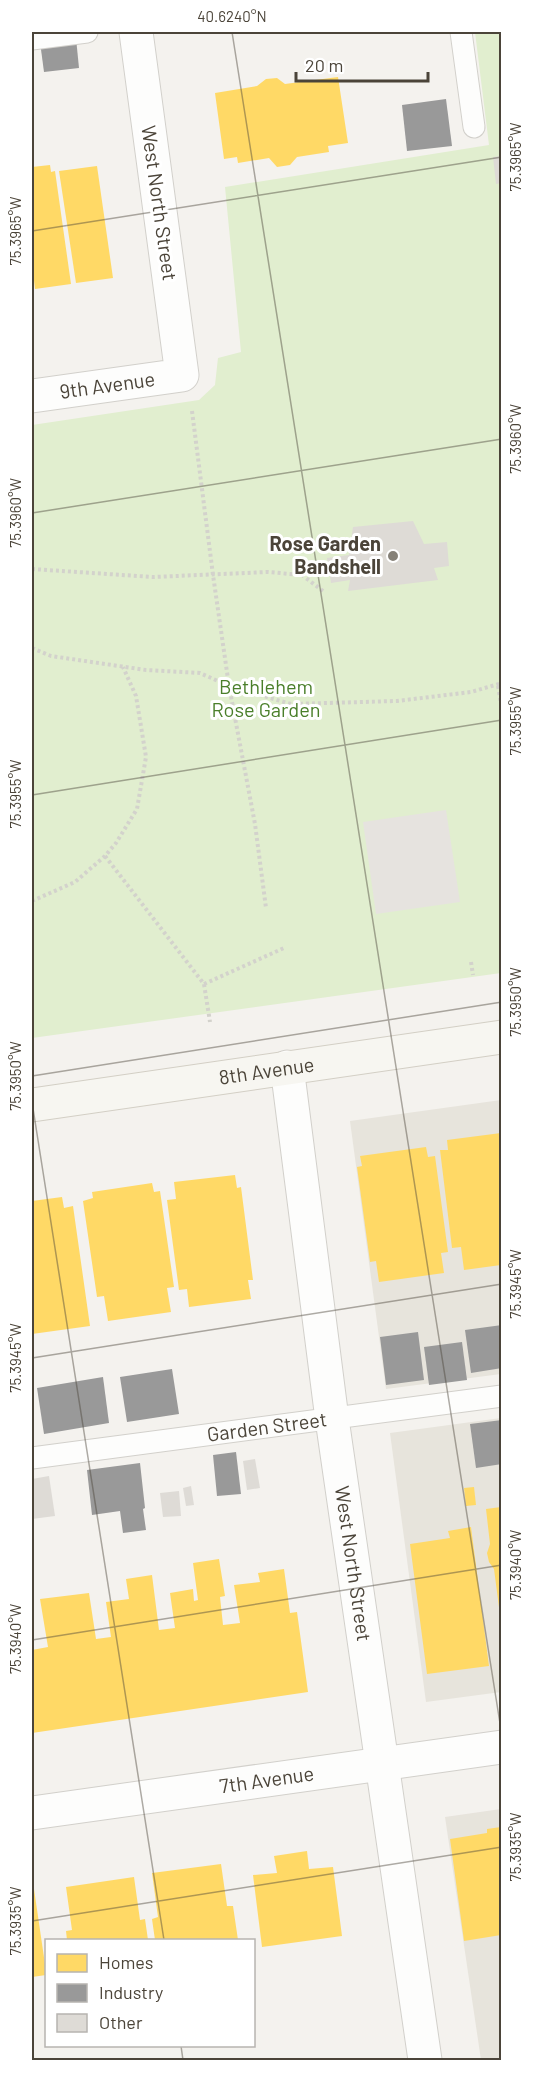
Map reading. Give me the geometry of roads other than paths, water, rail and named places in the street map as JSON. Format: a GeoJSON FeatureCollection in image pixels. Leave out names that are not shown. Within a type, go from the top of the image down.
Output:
{"type":"FeatureCollection","features":[{"type":"Feature","properties":{"kind":"main road","name":"8th Avenue"},"geometry":{"type":"LineString","coordinates":[[32,1105],[501,1037]]}},
{"type":"Feature","properties":{"kind":"street","name":"West North Street"},"geometry":{"type":"LineString","coordinates":[[136,32],[183,375]]}},
{"type":"Feature","properties":{"kind":"street","name":"9th Avenue"},"geometry":{"type":"LineString","coordinates":[[32,396],[183,375]]}},
{"type":"Feature","properties":{"kind":"street","name":"West North Street"},"geometry":{"type":"LineString","coordinates":[[287,1067],[332,1419],[425,2061]]}},
{"type":"Feature","properties":{"kind":"street","name":"7th Avenue"},"geometry":{"type":"LineString","coordinates":[[32,1813],[501,1747]]}},
{"type":"Feature","properties":{"kind":"lane"},"geometry":{"type":"LineString","coordinates":[[32,39],[87,32]]}},
{"type":"Feature","properties":{"kind":"lane"},"geometry":{"type":"LineString","coordinates":[[461,32],[474,127]]}},
{"type":"Feature","properties":{"kind":"lane","name":"Garden Street"},"geometry":{"type":"LineString","coordinates":[[32,1458],[501,1396]]}},
{"type":"Feature","properties":{"kind":"place","name":"Rose Garden Bandshell"},"geometry":{"type":"Point","coordinates":[393,556]}},
{"type":"Feature","properties":{"kind":"park label","name":"Bethlehem Rose Garden"},"geometry":{"type":"Point","coordinates":[266,698]}}]}
